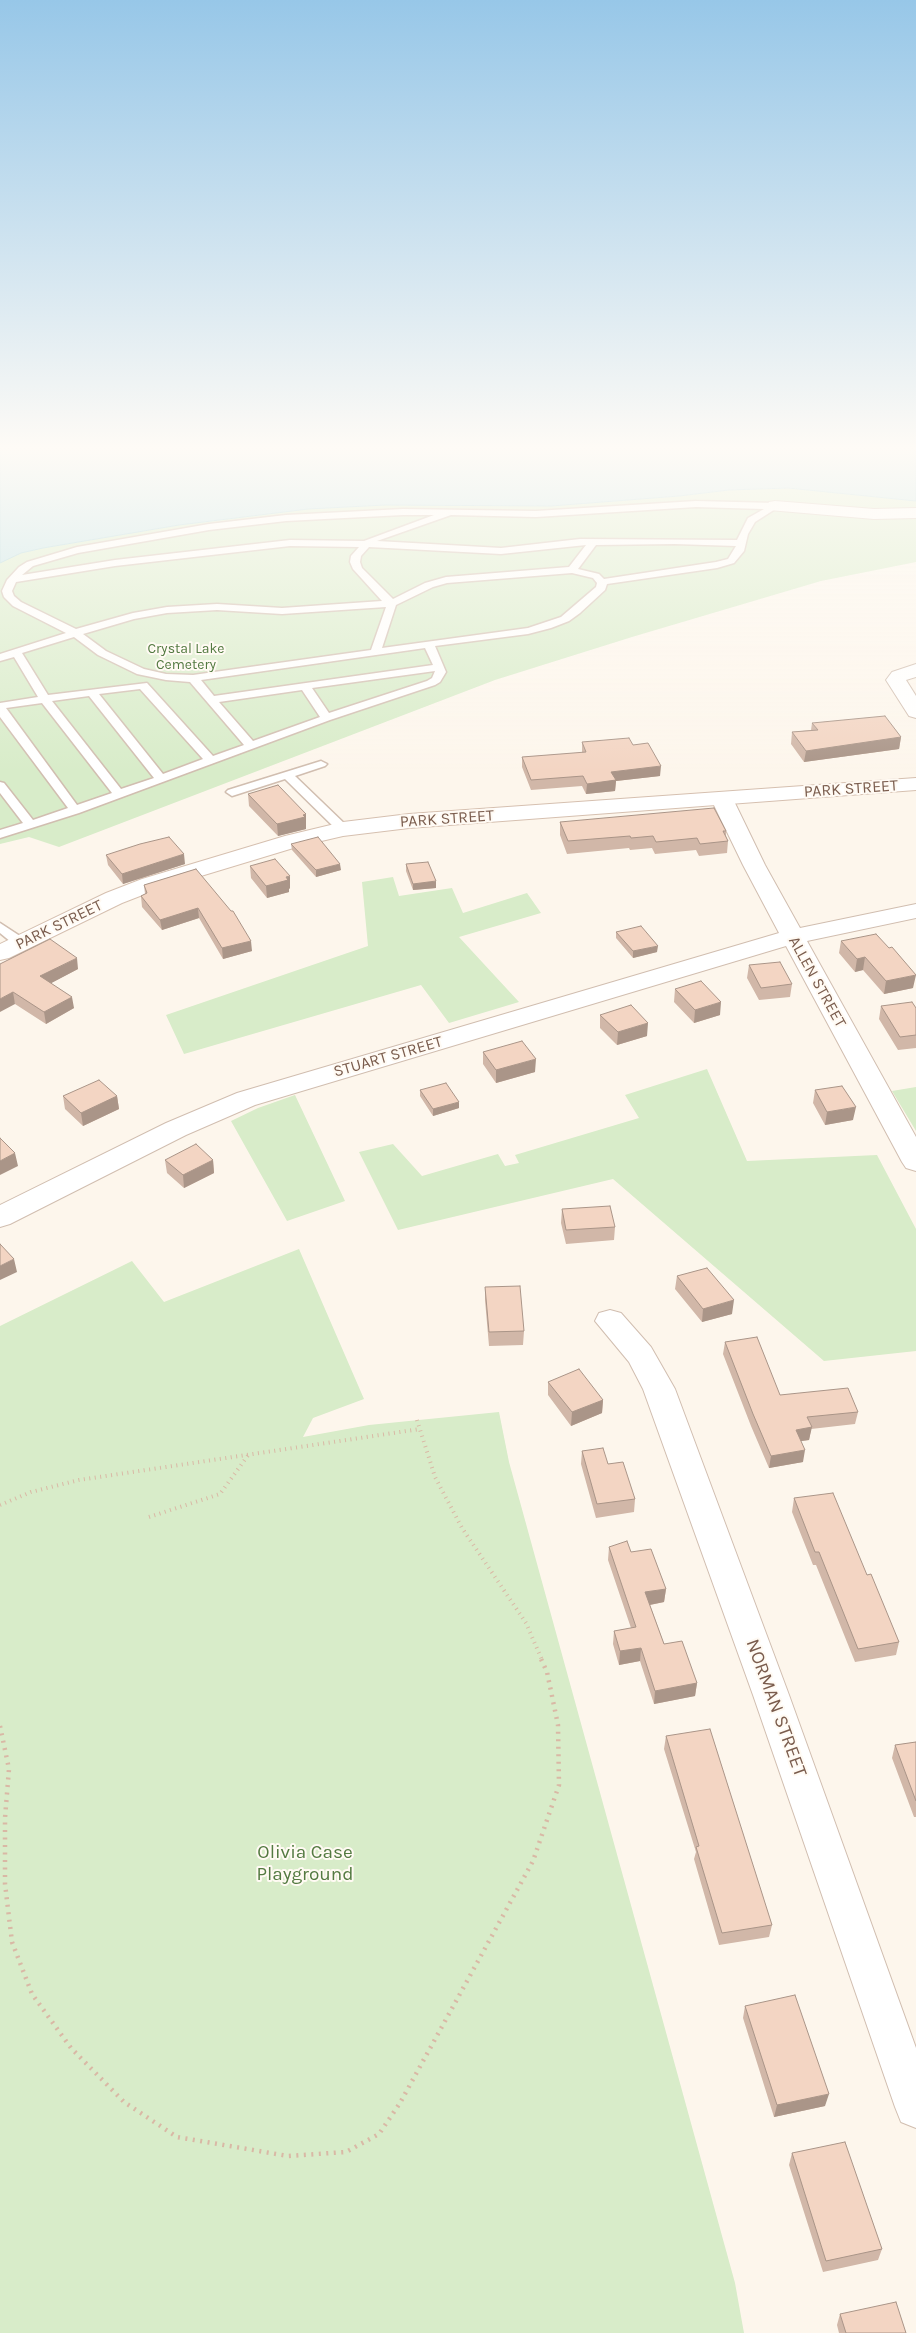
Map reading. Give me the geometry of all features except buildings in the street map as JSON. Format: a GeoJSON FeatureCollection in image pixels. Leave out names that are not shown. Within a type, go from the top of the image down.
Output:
{"type":"FeatureCollection","features":[{"type":"Feature","properties":{"kind":"street"},"geometry":{"type":"LineString","coordinates":[[916,670],[899,676],[896,680],[916,712]]}},
{"type":"Feature","properties":{"kind":"street","name":"PARK STREET"},"geometry":{"type":"LineString","coordinates":[[0,953],[114,898],[150,884],[293,840],[343,830],[409,821],[916,784]]}},
{"type":"Feature","properties":{"kind":"street","name":"ALLEN STREET"},"geometry":{"type":"LineString","coordinates":[[722,799],[792,937],[916,1162]]}},
{"type":"Feature","properties":{"kind":"street","name":"STUART STREET"},"geometry":{"type":"LineString","coordinates":[[0,1217],[176,1129],[246,1099],[792,937],[916,912]]}},
{"type":"Feature","properties":{"kind":"street","name":"NORMAN STREET"},"geometry":{"type":"LineString","coordinates":[[610,1321],[640,1354],[659,1389],[782,1723],[916,2107]]}},
{"type":"Feature","properties":{"kind":"lane"},"geometry":{"type":"LineString","coordinates":[[58,555],[30,564],[22,569],[12,580],[7,591],[9,598],[17,604],[75,632],[102,654],[141,672],[166,677],[193,678]]}},
{"type":"Feature","properties":{"kind":"lane"},"geometry":{"type":"LineString","coordinates":[[12,580],[115,563],[184,555]]}},
{"type":"Feature","properties":{"kind":"lane"},"geometry":{"type":"LineString","coordinates":[[357,555],[355,562],[358,569],[378,591],[392,602]]}},
{"type":"Feature","properties":{"kind":"lane"},"geometry":{"type":"LineString","coordinates":[[572,570],[583,555]]}},
{"type":"Feature","properties":{"kind":"lane"},"geometry":{"type":"LineString","coordinates":[[602,582],[718,565],[731,561],[736,555]]}},
{"type":"Feature","properties":{"kind":"lane"},"geometry":{"type":"LineString","coordinates":[[0,658],[75,632],[133,616],[167,610],[217,607],[282,611],[316,610],[392,602],[429,585],[460,578],[572,570],[596,576],[602,582]]}},
{"type":"Feature","properties":{"kind":"lane"},"geometry":{"type":"LineString","coordinates":[[76,810],[8,721],[0,707],[92,692],[528,631],[565,619],[601,588],[602,582]]}},
{"type":"Feature","properties":{"kind":"lane"},"geometry":{"type":"LineString","coordinates":[[376,652],[392,602]]}},
{"type":"Feature","properties":{"kind":"lane"},"geometry":{"type":"LineString","coordinates":[[0,834],[76,810],[326,718],[430,683],[439,677],[441,672],[429,644]]}},
{"type":"Feature","properties":{"kind":"lane"},"geometry":{"type":"LineString","coordinates":[[16,652],[45,699],[119,794]]}},
{"type":"Feature","properties":{"kind":"lane"},"geometry":{"type":"LineString","coordinates":[[210,700],[439,667]]}},
{"type":"Feature","properties":{"kind":"lane"},"geometry":{"type":"LineString","coordinates":[[193,678],[251,746]]}},
{"type":"Feature","properties":{"kind":"lane"},"geometry":{"type":"LineString","coordinates":[[143,685],[211,761]]}},
{"type":"Feature","properties":{"kind":"lane"},"geometry":{"type":"LineString","coordinates":[[306,687],[326,718]]}},
{"type":"Feature","properties":{"kind":"lane"},"geometry":{"type":"LineString","coordinates":[[92,692],[161,779]]}},
{"type":"Feature","properties":{"kind":"lane"},"geometry":{"type":"LineString","coordinates":[[232,792],[321,764]]}},
{"type":"Feature","properties":{"kind":"lane"},"geometry":{"type":"LineString","coordinates":[[288,774],[343,830]]}},
{"type":"Feature","properties":{"kind":"lane"},"geometry":{"type":"LineString","coordinates":[[0,785],[30,825]]}},
{"type":"Feature","properties":{"kind":"lane"},"geometry":{"type":"LineString","coordinates":[[0,927],[21,943]]}},
{"type":"Feature","properties":{"kind":"path"},"geometry":{"type":"LineString","coordinates":[[0,1726],[9,1769],[5,1818],[5,1884],[12,1942],[32,1994],[71,2048],[124,2102],[177,2137],[288,2156],[346,2152],[379,2134],[400,2103],[533,1862],[559,1785],[558,1725],[546,1672],[526,1622],[462,1528],[435,1477],[416,1420]]}},
{"type":"Feature","properties":{"kind":"path"},"geometry":{"type":"LineString","coordinates":[[0,1505],[31,1492],[79,1480],[420,1429]]}},
{"type":"Feature","properties":{"kind":"path"},"geometry":{"type":"LineString","coordinates":[[149,1518],[220,1494],[249,1454]]}},
{"type":"Feature","properties":{"kind":"green space","name":"Crystal Lake Cemetery"},"geometry":{"type":"Polygon","coordinates":[[[16,555],[916,555],[916,562],[821,581],[495,680],[59,847],[29,837],[0,844],[0,563],[16,555]]]}},
{"type":"Feature","properties":{"kind":"green space"},"geometry":{"type":"Polygon","coordinates":[[[393,877],[399,896],[452,888],[463,913],[527,893],[541,913],[459,937],[519,1002],[449,1023],[421,985],[184,1054],[166,1015],[368,946],[362,882],[393,877]]]}},
{"type":"Feature","properties":{"kind":"green space"},"geometry":{"type":"Polygon","coordinates":[[[707,1069],[747,1161],[877,1155],[916,1229],[916,1351],[824,1361],[613,1179],[398,1230],[359,1152],[393,1144],[422,1176],[498,1154],[505,1166],[519,1163],[515,1155],[639,1118],[625,1095],[707,1069]]]}},
{"type":"Feature","properties":{"kind":"green space"},"geometry":{"type":"Polygon","coordinates":[[[916,1087],[916,1131],[892,1091],[916,1087]]]}},
{"type":"Feature","properties":{"kind":"green space"},"geometry":{"type":"Polygon","coordinates":[[[295,1095],[345,1201],[287,1221],[231,1121],[258,1108],[295,1095]]]}},
{"type":"Feature","properties":{"kind":"green space","name":"Olivia Case Playground"},"geometry":{"type":"Polygon","coordinates":[[[299,1249],[364,1399],[313,1418],[303,1437],[369,1425],[499,1412],[509,1462],[735,2283],[744,2333],[0,2333],[0,1326],[132,1261],[164,1302],[299,1249]]]}},
{"type":"Feature","properties":{"kind":"water"},"geometry":{"type":"Polygon","coordinates":[[[0,555],[17,555],[0,563],[0,555]]]}}]}
